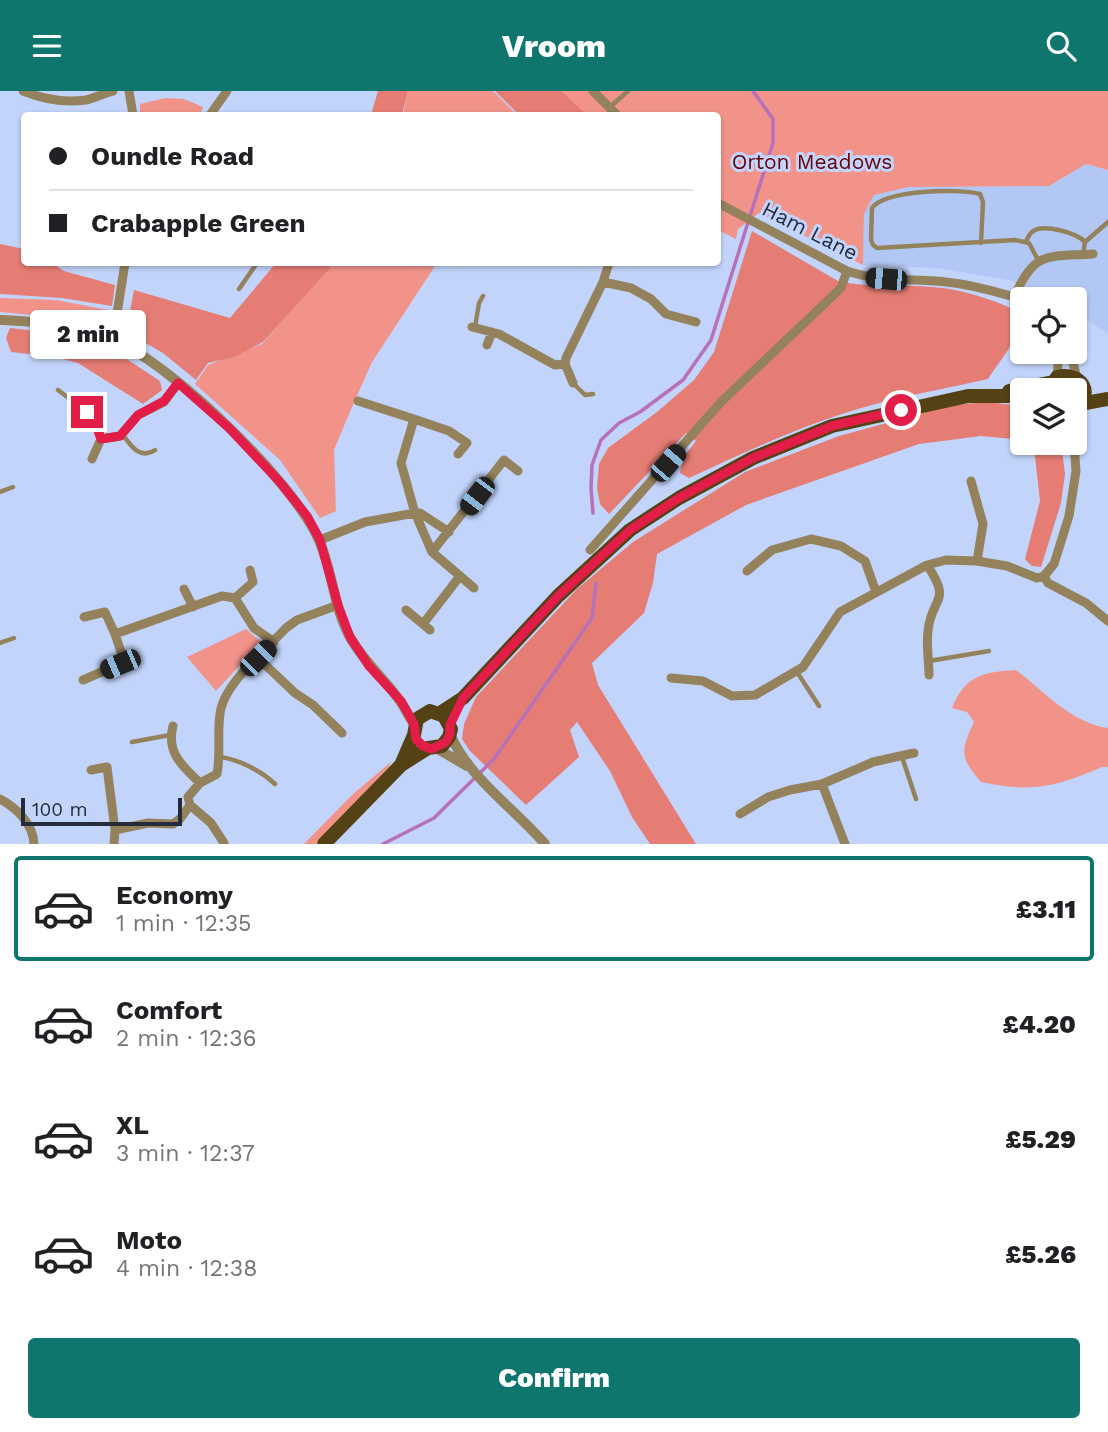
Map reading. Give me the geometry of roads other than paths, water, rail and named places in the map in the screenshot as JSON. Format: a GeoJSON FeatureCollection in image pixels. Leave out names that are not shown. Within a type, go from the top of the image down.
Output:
{"type":"FeatureCollection","features":[{"type":"Feature","properties":{"kind":"main road"},"geometry":{"type":"LineString","coordinates":[[1087,384],[1108,391]]}},
{"type":"Feature","properties":{"kind":"main road"},"geometry":{"type":"LineString","coordinates":[[324,844],[401,765],[446,742],[463,698],[558,596],[591,552],[753,458],[832,426],[948,399],[1010,391]]}},
{"type":"Feature","properties":{"kind":"main road"},"geometry":{"type":"LineString","coordinates":[[991,395],[1010,396]]}},
{"type":"Feature","properties":{"kind":"main road"},"geometry":{"type":"LineString","coordinates":[[1087,405],[1108,400]]}},
{"type":"Feature","properties":{"kind":"main road"},"geometry":{"type":"LineString","coordinates":[[401,765],[414,729],[433,713],[463,698]]}},
{"type":"Feature","properties":{"kind":"main road"},"geometry":{"type":"LineString","coordinates":[[433,713],[450,729]]}},
{"type":"Feature","properties":{"kind":"main road"},"geometry":{"type":"LineString","coordinates":[[414,729],[419,743],[432,748]]}},
{"type":"Feature","properties":{"kind":"street"},"geometry":{"type":"LineString","coordinates":[[23,91],[40,99],[67,101],[87,100],[113,91]]}},
{"type":"Feature","properties":{"kind":"street"},"geometry":{"type":"LineString","coordinates":[[128,91],[132,112]]}},
{"type":"Feature","properties":{"kind":"street"},"geometry":{"type":"LineString","coordinates":[[211,112],[227,91]]}},
{"type":"Feature","properties":{"kind":"street"},"geometry":{"type":"LineString","coordinates":[[593,91],[614,112]]}},
{"type":"Feature","properties":{"kind":"street","name":"Ham Lane"},"geometry":{"type":"LineString","coordinates":[[721,205],[847,271],[869,278],[944,282],[990,289],[1010,297]]}},
{"type":"Feature","properties":{"kind":"street"},"geometry":{"type":"LineString","coordinates":[[1022,287],[1026,272],[1038,260],[1046,257],[1093,254]]}},
{"type":"Feature","properties":{"kind":"street"},"geometry":{"type":"LineString","coordinates":[[113,339],[125,266]]}},
{"type":"Feature","properties":{"kind":"street"},"geometry":{"type":"LineString","coordinates":[[573,383],[565,364],[608,266]]}},
{"type":"Feature","properties":{"kind":"street"},"geometry":{"type":"LineString","coordinates":[[591,552],[721,403],[841,288],[847,271]]}},
{"type":"Feature","properties":{"kind":"street"},"geometry":{"type":"LineString","coordinates":[[603,282],[631,288],[651,299],[666,314],[696,323]]}},
{"type":"Feature","properties":{"kind":"street"},"geometry":{"type":"LineString","coordinates":[[0,320],[42,323],[113,339],[146,357],[229,428],[279,481],[307,516],[320,540],[350,637],[369,666],[401,701],[414,729]]}},
{"type":"Feature","properties":{"kind":"street"},"geometry":{"type":"LineString","coordinates":[[473,327],[492,332],[555,365],[565,364]]}},
{"type":"Feature","properties":{"kind":"street"},"geometry":{"type":"LineString","coordinates":[[487,345],[492,332]]}},
{"type":"Feature","properties":{"kind":"street"},"geometry":{"type":"LineString","coordinates":[[101,439],[123,435],[138,415],[164,401],[178,383]]}},
{"type":"Feature","properties":{"kind":"street"},"geometry":{"type":"LineString","coordinates":[[358,401],[449,431],[467,443],[458,454]]}},
{"type":"Feature","properties":{"kind":"street"},"geometry":{"type":"LineString","coordinates":[[87,412],[96,424],[101,439],[92,459]]}},
{"type":"Feature","properties":{"kind":"street"},"geometry":{"type":"LineString","coordinates":[[414,419],[401,463],[415,513],[432,552],[474,588]]}},
{"type":"Feature","properties":{"kind":"street"},"geometry":{"type":"LineString","coordinates":[[671,678],[704,681],[732,695],[755,695],[803,667],[840,612],[927,565],[946,560],[977,561],[1007,566],[1037,578],[1044,576],[1054,564],[1069,516],[1076,471],[1075,455]]}},
{"type":"Feature","properties":{"kind":"street"},"geometry":{"type":"LineString","coordinates":[[432,552],[501,457],[518,471]]}},
{"type":"Feature","properties":{"kind":"street"},"geometry":{"type":"LineString","coordinates":[[971,481],[983,524],[977,561]]}},
{"type":"Feature","properties":{"kind":"street"},"geometry":{"type":"LineString","coordinates":[[320,540],[365,522],[415,513],[420,513],[449,532]]}},
{"type":"Feature","properties":{"kind":"street"},"geometry":{"type":"LineString","coordinates":[[747,571],[772,550],[811,539],[841,546],[865,561],[876,591]]}},
{"type":"Feature","properties":{"kind":"street"},"geometry":{"type":"LineString","coordinates":[[927,565],[938,581],[940,599],[928,629],[929,675]]}},
{"type":"Feature","properties":{"kind":"street"},"geometry":{"type":"LineString","coordinates":[[235,598],[253,582],[250,570]]}},
{"type":"Feature","properties":{"kind":"street"},"geometry":{"type":"LineString","coordinates":[[406,610],[426,627],[460,576]]}},
{"type":"Feature","properties":{"kind":"street"},"geometry":{"type":"LineString","coordinates":[[1044,576],[1048,583],[1086,603],[1108,621]]}},
{"type":"Feature","properties":{"kind":"street"},"geometry":{"type":"LineString","coordinates":[[184,589],[192,607]]}},
{"type":"Feature","properties":{"kind":"street"},"geometry":{"type":"LineString","coordinates":[[115,634],[222,596],[235,598],[254,628],[274,642]]}},
{"type":"Feature","properties":{"kind":"street"},"geometry":{"type":"LineString","coordinates":[[224,843],[211,823],[190,805],[188,797],[200,783],[217,774],[221,757],[220,712],[225,696],[258,658],[297,620],[338,605]]}},
{"type":"Feature","properties":{"kind":"street"},"geometry":{"type":"LineString","coordinates":[[83,680],[120,664],[123,658],[107,608],[84,617]]}},
{"type":"Feature","properties":{"kind":"street"},"geometry":{"type":"LineString","coordinates":[[258,658],[342,733]]}},
{"type":"Feature","properties":{"kind":"street"},"geometry":{"type":"LineString","coordinates":[[401,701],[433,713]]}},
{"type":"Feature","properties":{"kind":"street"},"geometry":{"type":"LineString","coordinates":[[450,729],[456,747],[469,767],[545,844]]}},
{"type":"Feature","properties":{"kind":"street"},"geometry":{"type":"LineString","coordinates":[[171,730],[170,745],[178,762],[200,783]]}},
{"type":"Feature","properties":{"kind":"street"},"geometry":{"type":"LineString","coordinates":[[432,748],[469,767]]}},
{"type":"Feature","properties":{"kind":"street"},"geometry":{"type":"LineString","coordinates":[[740,814],[768,797],[822,784],[873,762],[914,753]]}},
{"type":"Feature","properties":{"kind":"street"},"geometry":{"type":"LineString","coordinates":[[91,770],[107,767],[115,830],[114,844]]}},
{"type":"Feature","properties":{"kind":"street"},"geometry":{"type":"LineString","coordinates":[[822,784],[845,844]]}},
{"type":"Feature","properties":{"kind":"street"},"geometry":{"type":"LineString","coordinates":[[0,799],[9,804],[30,826],[34,833],[34,844]]}},
{"type":"Feature","properties":{"kind":"street"},"geometry":{"type":"LineString","coordinates":[[115,830],[148,824],[173,824],[190,805]]}},
{"type":"Feature","properties":{"kind":"lane"},"geometry":{"type":"LineString","coordinates":[[609,108],[628,91]]}},
{"type":"Feature","properties":{"kind":"lane"},"geometry":{"type":"LineString","coordinates":[[981,243],[984,202],[980,194],[902,194],[880,200],[872,208],[872,240],[877,248],[981,243],[1016,240],[1026,242],[1038,260]]}},
{"type":"Feature","properties":{"kind":"lane"},"geometry":{"type":"LineString","coordinates":[[1082,255],[1085,243],[1108,222]]}},
{"type":"Feature","properties":{"kind":"lane"},"geometry":{"type":"LineString","coordinates":[[1026,242],[1032,231],[1038,229],[1070,233],[1080,236],[1085,243]]}},
{"type":"Feature","properties":{"kind":"lane"},"geometry":{"type":"LineString","coordinates":[[239,289],[255,266]]}},
{"type":"Feature","properties":{"kind":"lane"},"geometry":{"type":"LineString","coordinates":[[473,327],[483,296]]}},
{"type":"Feature","properties":{"kind":"lane"},"geometry":{"type":"LineString","coordinates":[[573,383],[585,395],[593,394]]}},
{"type":"Feature","properties":{"kind":"lane"},"geometry":{"type":"LineString","coordinates":[[58,390],[87,412]]}},
{"type":"Feature","properties":{"kind":"lane"},"geometry":{"type":"LineString","coordinates":[[123,435],[139,452],[148,454],[155,450]]}},
{"type":"Feature","properties":{"kind":"lane"},"geometry":{"type":"LineString","coordinates":[[0,492],[13,487]]}},
{"type":"Feature","properties":{"kind":"lane"},"geometry":{"type":"LineString","coordinates":[[0,643],[14,638]]}},
{"type":"Feature","properties":{"kind":"lane"},"geometry":{"type":"LineString","coordinates":[[929,661],[989,651]]}},
{"type":"Feature","properties":{"kind":"lane"},"geometry":{"type":"LineString","coordinates":[[796,671],[819,706]]}},
{"type":"Feature","properties":{"kind":"lane"},"geometry":{"type":"LineString","coordinates":[[132,742],[171,730]]}},
{"type":"Feature","properties":{"kind":"lane"},"geometry":{"type":"LineString","coordinates":[[902,756],[916,799]]}},
{"type":"Feature","properties":{"kind":"lane"},"geometry":{"type":"LineString","coordinates":[[221,757],[234,759],[263,773],[275,784]]}},
{"type":"Feature","properties":{"kind":"waterway"},"geometry":{"type":"LineString","coordinates":[[593,513],[592,465],[601,440],[619,423],[640,412],[683,380],[711,340],[773,143],[773,119],[753,91]]}},
{"type":"Feature","properties":{"kind":"waterway"},"geometry":{"type":"LineString","coordinates":[[383,844],[434,818],[494,759],[592,618],[596,583]]}},
{"type":"Feature","properties":{"kind":"park label","name":"Orton Meadows"},"geometry":{"type":"Point","coordinates":[812,162]}}]}
